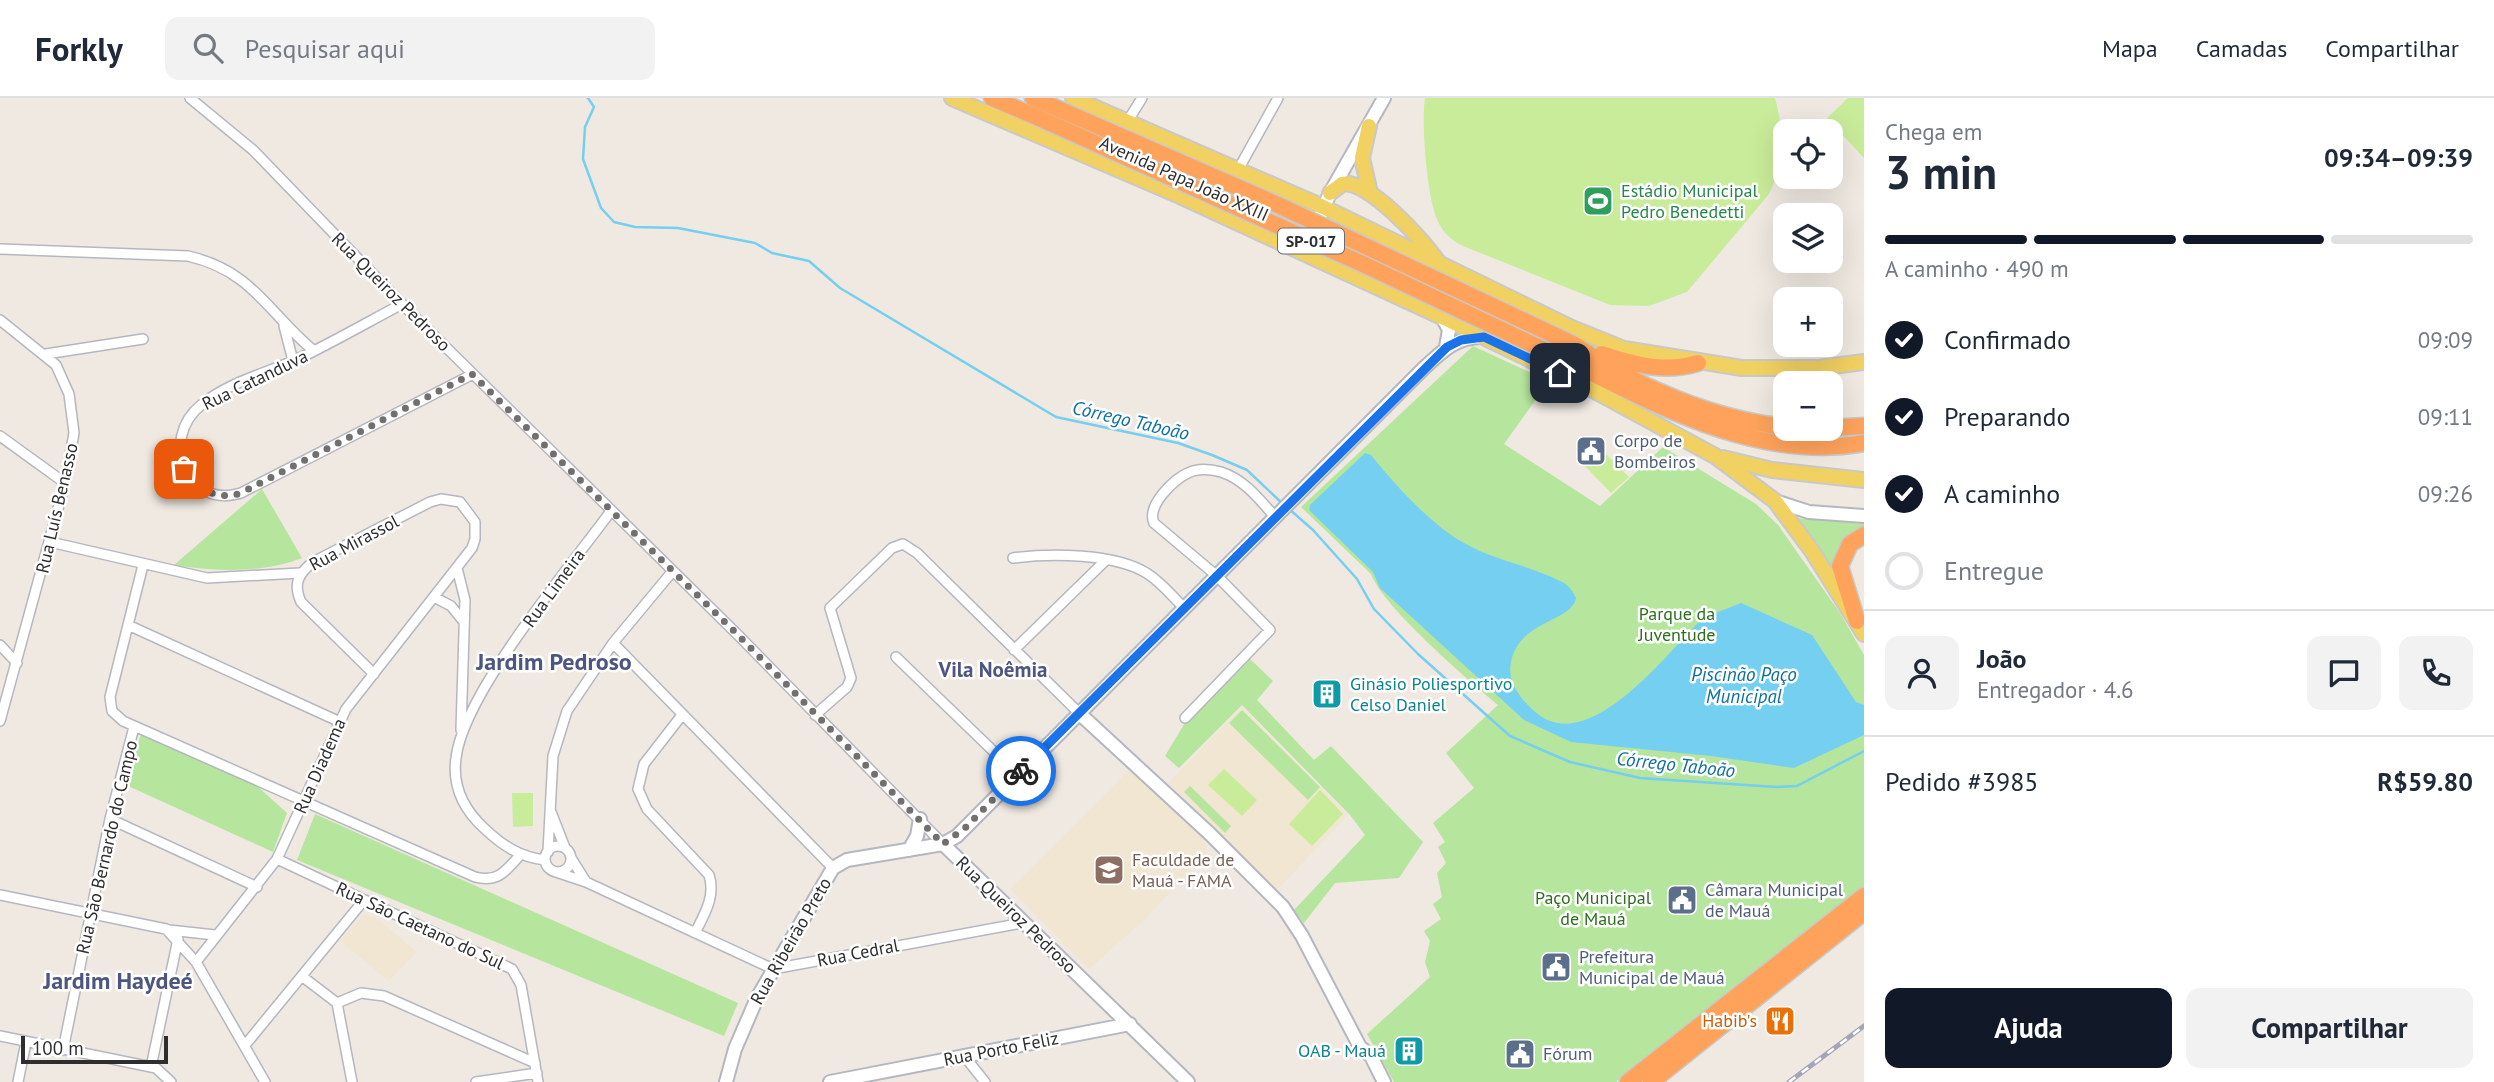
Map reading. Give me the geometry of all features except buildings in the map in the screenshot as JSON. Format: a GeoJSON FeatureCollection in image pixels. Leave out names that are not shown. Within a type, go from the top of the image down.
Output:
{"type":"FeatureCollection","features":[{"type":"Feature","properties":{"kind":"highway","name":"Avenida Papa João XXIII"},"geometry":{"type":"LineString","coordinates":[[992,98],[1039,107],[1276,204],[1575,345],[1625,375],[1727,415],[1773,425]]}},
{"type":"Feature","properties":{"kind":"highway","name":"Avenida Papa João XXIII"},"geometry":{"type":"LineString","coordinates":[[1039,107],[1678,414],[1735,433],[1813,446],[1864,443]]}},
{"type":"Feature","properties":{"kind":"highway"},"geometry":{"type":"LineString","coordinates":[[1575,345],[1658,368],[1677,370],[1698,363]]}},
{"type":"Feature","properties":{"kind":"highway"},"geometry":{"type":"LineString","coordinates":[[1843,427],[1864,426]]}},
{"type":"Feature","properties":{"kind":"highway"},"geometry":{"type":"LineString","coordinates":[[1861,627],[1840,566],[1850,544],[1864,535]]}},
{"type":"Feature","properties":{"kind":"highway"},"geometry":{"type":"LineString","coordinates":[[1628,1082],[1864,896]]}},
{"type":"Feature","properties":{"kind":"highway"},"geometry":{"type":"LineString","coordinates":[[1651,1082],[1864,912]]}},
{"type":"Feature","properties":{"kind":"main road","name":"Avenida Papa João XXIII"},"geometry":{"type":"LineString","coordinates":[[952,98],[1304,252],[1595,391],[1715,456],[1775,501],[1812,551],[1861,627]]}},
{"type":"Feature","properties":{"kind":"main road","name":"Avenida Papa João XXIII"},"geometry":{"type":"LineString","coordinates":[[1073,98],[1323,207],[1597,340],[1624,349],[1698,363],[1781,370],[1864,362]]}},
{"type":"Feature","properties":{"kind":"main road"},"geometry":{"type":"LineString","coordinates":[[1304,252],[1330,193],[1384,98]]}},
{"type":"Feature","properties":{"kind":"main road"},"geometry":{"type":"LineString","coordinates":[[1368,126],[1362,158],[1366,186],[1373,198]]}},
{"type":"Feature","properties":{"kind":"main road"},"geometry":{"type":"LineString","coordinates":[[1330,193],[1342,184],[1351,182],[1417,233],[1439,263]]}},
{"type":"Feature","properties":{"kind":"main road"},"geometry":{"type":"LineString","coordinates":[[1442,317],[1449,330],[1447,347]]}},
{"type":"Feature","properties":{"kind":"main road"},"geometry":{"type":"LineString","coordinates":[[943,844],[965,828],[1447,347],[1461,340],[1484,337]]}},
{"type":"Feature","properties":{"kind":"main road"},"geometry":{"type":"LineString","coordinates":[[1715,456],[1772,470],[1864,480]]}},
{"type":"Feature","properties":{"kind":"main road"},"geometry":{"type":"LineString","coordinates":[[1775,501],[1816,513],[1864,516]]}},
{"type":"Feature","properties":{"kind":"main road"},"geometry":{"type":"LineString","coordinates":[[1080,714],[1283,907],[1302,936],[1360,1047],[1371,1056],[1384,1082]]}},
{"type":"Feature","properties":{"kind":"main road"},"geometry":{"type":"LineString","coordinates":[[909,850],[917,836],[920,820]]}},
{"type":"Feature","properties":{"kind":"main road","name":"Rua Ribeirão Preto"},"geometry":{"type":"LineString","coordinates":[[726,1082],[744,1026],[773,969],[833,868],[847,860],[943,844]]}},
{"type":"Feature","properties":{"kind":"main road","name":"Rua Queiroz Pedroso"},"geometry":{"type":"LineString","coordinates":[[943,844],[1188,1082]]}},
{"type":"Feature","properties":{"kind":"main road","name":"Rua Porto Feliz"},"geometry":{"type":"LineString","coordinates":[[830,1082],[871,1079],[1130,1024]]}},
{"type":"Feature","properties":{"kind":"street","name":"Rua Queiroz Pedroso"},"geometry":{"type":"LineString","coordinates":[[190,98],[253,150],[402,304],[943,844]]}},
{"type":"Feature","properties":{"kind":"street"},"geometry":{"type":"LineString","coordinates":[[1127,122],[1142,98]]}},
{"type":"Feature","properties":{"kind":"street"},"geometry":{"type":"LineString","coordinates":[[1238,170],[1278,98]]}},
{"type":"Feature","properties":{"kind":"street"},"geometry":{"type":"LineString","coordinates":[[0,249],[199,258],[226,268],[254,288],[284,325],[314,351]]}},
{"type":"Feature","properties":{"kind":"street","name":"Rua Catanduva"},"geometry":{"type":"LineString","coordinates":[[402,304],[314,351],[209,398],[189,418],[181,439],[181,460],[200,488],[222,497],[251,489],[472,374]]}},
{"type":"Feature","properties":{"kind":"street","name":"Rua Luís Benasso"},"geometry":{"type":"LineString","coordinates":[[0,320],[46,354],[63,375],[73,413],[74,433],[50,542],[0,721]]}},
{"type":"Feature","properties":{"kind":"street"},"geometry":{"type":"LineString","coordinates":[[284,325],[293,361]]}},
{"type":"Feature","properties":{"kind":"street"},"geometry":{"type":"LineString","coordinates":[[46,354],[143,339]]}},
{"type":"Feature","properties":{"kind":"street"},"geometry":{"type":"LineString","coordinates":[[0,436],[65,483]]}},
{"type":"Feature","properties":{"kind":"street"},"geometry":{"type":"LineString","coordinates":[[1185,718],[1270,629],[1217,576],[1151,517],[1156,503],[1176,482],[1196,471],[1223,473],[1238,480],[1278,513]]}},
{"type":"Feature","properties":{"kind":"street","name":"Rua Mirassol"},"geometry":{"type":"LineString","coordinates":[[374,674],[301,602],[296,592],[300,573],[313,562],[441,499],[460,502],[475,522],[475,539],[457,568]]}},
{"type":"Feature","properties":{"kind":"street","name":"Rua Limeira"},"geometry":{"type":"LineString","coordinates":[[546,856],[520,855],[481,825],[462,801],[456,784],[455,759],[461,735],[503,661],[611,511]]}},
{"type":"Feature","properties":{"kind":"street"},"geometry":{"type":"LineString","coordinates":[[50,542],[207,578],[300,573]]}},
{"type":"Feature","properties":{"kind":"street"},"geometry":{"type":"LineString","coordinates":[[815,715],[847,687],[851,678],[830,608],[896,545],[908,545],[917,553],[1080,714]]}},
{"type":"Feature","properties":{"kind":"street"},"geometry":{"type":"LineString","coordinates":[[1013,558],[1067,555],[1105,561],[1148,574],[1184,608]]}},
{"type":"Feature","properties":{"kind":"street"},"geometry":{"type":"LineString","coordinates":[[1014,650],[1105,561]]}},
{"type":"Feature","properties":{"kind":"street"},"geometry":{"type":"LineString","coordinates":[[143,565],[110,705],[116,716],[134,727],[485,879],[500,877],[520,855]]}},
{"type":"Feature","properties":{"kind":"street"},"geometry":{"type":"LineString","coordinates":[[457,568],[463,583],[464,622],[461,735]]}},
{"type":"Feature","properties":{"kind":"street","name":"Rua Diadema"},"geometry":{"type":"LineString","coordinates":[[196,962],[278,859],[338,721],[457,568]]}},
{"type":"Feature","properties":{"kind":"street"},"geometry":{"type":"LineString","coordinates":[[672,572],[613,643],[575,696],[560,729],[553,756],[546,856],[548,867],[773,969]]}},
{"type":"Feature","properties":{"kind":"street"},"geometry":{"type":"LineString","coordinates":[[434,597],[451,606],[464,622]]}},
{"type":"Feature","properties":{"kind":"street"},"geometry":{"type":"LineString","coordinates":[[128,625],[338,721]]}},
{"type":"Feature","properties":{"kind":"street"},"geometry":{"type":"LineString","coordinates":[[613,643],[833,868]]}},
{"type":"Feature","properties":{"kind":"street"},"geometry":{"type":"LineString","coordinates":[[0,645],[17,663]]}},
{"type":"Feature","properties":{"kind":"street"},"geometry":{"type":"LineString","coordinates":[[896,657],[1018,775]]}},
{"type":"Feature","properties":{"kind":"street"},"geometry":{"type":"LineString","coordinates":[[682,715],[644,764],[638,789],[647,809],[709,875],[711,895],[695,933]]}},
{"type":"Feature","properties":{"kind":"street","name":"Rua São Bernardo do Campo"},"geometry":{"type":"LineString","coordinates":[[63,1050],[110,819],[134,727]]}},
{"type":"Feature","properties":{"kind":"street"},"geometry":{"type":"LineString","coordinates":[[550,810],[565,848],[586,882]]}},
{"type":"Feature","properties":{"kind":"street"},"geometry":{"type":"LineString","coordinates":[[110,819],[257,887]]}},
{"type":"Feature","properties":{"kind":"street"},"geometry":{"type":"LineString","coordinates":[[546,856],[554,847],[565,848]]}},
{"type":"Feature","properties":{"kind":"street"},"geometry":{"type":"LineString","coordinates":[[556,872],[567,869],[571,858]]}},
{"type":"Feature","properties":{"kind":"street","name":"Rua São Caetano do Sul"},"geometry":{"type":"LineString","coordinates":[[278,859],[512,969],[521,985],[537,1073]]}},
{"type":"Feature","properties":{"kind":"street"},"geometry":{"type":"LineString","coordinates":[[0,895],[90,915],[215,935]]}},
{"type":"Feature","properties":{"kind":"street"},"geometry":{"type":"LineString","coordinates":[[246,1044],[364,900]]}},
{"type":"Feature","properties":{"kind":"street","name":"Rua Cedral"},"geometry":{"type":"LineString","coordinates":[[773,969],[1022,923]]}},
{"type":"Feature","properties":{"kind":"street"},"geometry":{"type":"LineString","coordinates":[[166,929],[178,939],[196,962],[246,1044],[265,1082]]}},
{"type":"Feature","properties":{"kind":"street"},"geometry":{"type":"LineString","coordinates":[[151,1067],[178,939]]}},
{"type":"Feature","properties":{"kind":"street"},"geometry":{"type":"LineString","coordinates":[[303,977],[337,1003],[352,1082]]}},
{"type":"Feature","properties":{"kind":"street"},"geometry":{"type":"LineString","coordinates":[[337,1003],[361,993],[384,996],[537,1073]]}},
{"type":"Feature","properties":{"kind":"street"},"geometry":{"type":"LineString","coordinates":[[0,1036],[151,1067],[163,1073],[171,1082]]}},
{"type":"Feature","properties":{"kind":"street"},"geometry":{"type":"LineString","coordinates":[[18,1082],[26,1042]]}},
{"type":"Feature","properties":{"kind":"street"},"geometry":{"type":"LineString","coordinates":[[965,1057],[985,1082]]}},
{"type":"Feature","properties":{"kind":"street"},"geometry":{"type":"LineString","coordinates":[[475,1082],[537,1073]]}},
{"type":"Feature","properties":{"kind":"shaded area"},"geometry":{"type":"Polygon","coordinates":[[[1242,707],[1348,815],[1277,890],[1168,783],[1242,707]]]}},
{"type":"Feature","properties":{"kind":"shaded area","name":"Faculdade de Mauá - FAMA"},"geometry":{"type":"Polygon","coordinates":[[[1131,768],[1203,835],[1208,852],[1145,919],[1089,969],[1010,889],[1131,768]]]}},
{"type":"Feature","properties":{"kind":"shaded area"},"geometry":{"type":"Polygon","coordinates":[[[364,914],[375,917],[417,952],[389,981],[340,941],[364,914]]]}},
{"type":"Feature","properties":{"kind":"green space","name":"Estádio Municipal Pedro Benedetti"},"geometry":{"type":"Polygon","coordinates":[[[1425,98],[1775,98],[1779,119],[1773,119],[1773,184],[1769,194],[1687,292],[1649,306],[1610,305],[1463,246],[1451,238],[1439,224],[1433,208],[1424,124],[1425,98]]]}},
{"type":"Feature","properties":{"kind":"green space"},"geometry":{"type":"Polygon","coordinates":[[[1848,98],[1864,98],[1864,158],[1843,135],[1843,119],[1827,118],[1848,98]]]}},
{"type":"Feature","properties":{"kind":"green space"},"geometry":{"type":"Polygon","coordinates":[[[1473,346],[1549,381],[1504,444],[1600,506],[1663,447],[1756,504],[1778,525],[1840,613],[1864,655],[1864,887],[1616,1082],[1394,1082],[1367,1034],[1430,977],[1425,962],[1430,941],[1424,931],[1441,919],[1433,904],[1442,897],[1437,873],[1446,863],[1438,847],[1445,842],[1433,823],[1474,788],[1446,753],[1498,705],[1408,623],[1371,574],[1301,507],[1473,346]]]}},
{"type":"Feature","properties":{"kind":"green space"},"geometry":{"type":"Polygon","coordinates":[[[1600,448],[1629,477],[1611,493],[1583,464],[1600,448]]]}},
{"type":"Feature","properties":{"kind":"green space"},"geometry":{"type":"Polygon","coordinates":[[[262,489],[302,558],[272,566],[239,570],[174,565],[262,489]]]}},
{"type":"Feature","properties":{"kind":"green space"},"geometry":{"type":"Polygon","coordinates":[[[1795,518],[1864,524],[1864,527],[1850,534],[1841,545],[1835,558],[1833,574],[1818,544],[1795,518]]]}},
{"type":"Feature","properties":{"kind":"green space"},"geometry":{"type":"Polygon","coordinates":[[[1249,658],[1273,681],[1257,700],[1314,760],[1331,746],[1423,842],[1399,878],[1335,883],[1304,923],[1294,910],[1365,835],[1350,815],[1242,705],[1179,768],[1165,756],[1186,721],[1249,658]]]}},
{"type":"Feature","properties":{"kind":"green space"},"geometry":{"type":"Polygon","coordinates":[[[1242,710],[1320,787],[1308,800],[1229,723],[1242,710]]]}},
{"type":"Feature","properties":{"kind":"green space"},"geometry":{"type":"Polygon","coordinates":[[[141,734],[257,786],[287,813],[273,852],[126,785],[141,734]]]}},
{"type":"Feature","properties":{"kind":"green space"},"geometry":{"type":"Polygon","coordinates":[[[1224,769],[1257,800],[1242,816],[1208,785],[1224,769]]]}},
{"type":"Feature","properties":{"kind":"green space"},"geometry":{"type":"Polygon","coordinates":[[[1190,786],[1231,826],[1225,833],[1184,792],[1190,786]]]}},
{"type":"Feature","properties":{"kind":"green space"},"geometry":{"type":"Polygon","coordinates":[[[1320,790],[1343,814],[1312,846],[1289,824],[1320,790]]]}},
{"type":"Feature","properties":{"kind":"green space"},"geometry":{"type":"Polygon","coordinates":[[[512,793],[533,793],[533,826],[513,827],[512,793]]]}},
{"type":"Feature","properties":{"kind":"green space"},"geometry":{"type":"Polygon","coordinates":[[[315,814],[738,1003],[724,1036],[297,860],[315,814]]]}},
{"type":"Feature","properties":{"kind":"water","name":"Piscinão Paço Municipal"},"geometry":{"type":"Polygon","coordinates":[[[1365,453],[1371,455],[1415,504],[1453,537],[1489,555],[1550,576],[1564,583],[1572,591],[1576,598],[1572,606],[1524,638],[1516,648],[1511,662],[1512,681],[1518,693],[1531,708],[1552,722],[1574,723],[1597,715],[1643,680],[1697,624],[1708,616],[1741,603],[1812,635],[1856,702],[1864,705],[1864,735],[1794,768],[1711,756],[1571,742],[1524,720],[1380,588],[1373,572],[1309,510],[1310,505],[1365,453]]]}},
{"type":"Feature","properties":{"kind":"waterway","name":"Córrego Taboão"},"geometry":{"type":"LineString","coordinates":[[588,98],[594,107],[585,127],[583,159],[601,208],[614,222],[635,227],[678,228],[755,243],[772,253],[809,261],[840,288],[1056,417],[1178,443],[1212,455],[1247,470],[1283,504]]}},
{"type":"Feature","properties":{"kind":"waterway","name":"Córrego Taboão"},"geometry":{"type":"LineString","coordinates":[[1288,508],[1313,530],[1357,579],[1374,609],[1418,654],[1510,736],[1570,762],[1640,778],[1776,787],[1797,786],[1864,751]]}},
{"type":"Feature","properties":{"kind":"railway"},"geometry":{"type":"LineString","coordinates":[[1789,1082],[1864,1026]]}},
{"type":"Feature","properties":{"kind":"way so far"},"geometry":{"type":"LineString","coordinates":[[184,469],[200,488],[211,494],[230,497],[264,483],[472,374],[737,634],[943,844],[957,836],[1021,771]]}},
{"type":"Feature","properties":{"kind":"place","name":"Estádio Municipal Pedro Benedetti"},"geometry":{"type":"Point","coordinates":[1598,201]}},
{"type":"Feature","properties":{"kind":"place","name":"Corpo de Bombeiros"},"geometry":{"type":"Point","coordinates":[1591,451]}},
{"type":"Feature","properties":{"kind":"place","name":"Ginásio Poliesportivo Celso Daniel"},"geometry":{"type":"Point","coordinates":[1327,694]}},
{"type":"Feature","properties":{"kind":"place","name":"Faculdade de Mauá - FAMA"},"geometry":{"type":"Point","coordinates":[1109,870]}},
{"type":"Feature","properties":{"kind":"place","name":"Câmara Municipal de Mauá"},"geometry":{"type":"Point","coordinates":[1682,900]}},
{"type":"Feature","properties":{"kind":"place","name":"Prefeitura Municipal de Mauá"},"geometry":{"type":"Point","coordinates":[1556,967]}},
{"type":"Feature","properties":{"kind":"place","name":"Habib's"},"geometry":{"type":"Point","coordinates":[1780,1021]}},
{"type":"Feature","properties":{"kind":"place","name":"OAB - Mauá"},"geometry":{"type":"Point","coordinates":[1409,1051]}},
{"type":"Feature","properties":{"kind":"place","name":"Fórum"},"geometry":{"type":"Point","coordinates":[1520,1054]}},
{"type":"Feature","properties":{"kind":"district","name":"Jardim Pedroso"},"geometry":{"type":"Point","coordinates":[554,662]}},
{"type":"Feature","properties":{"kind":"district","name":"Vila Noêmia"},"geometry":{"type":"Point","coordinates":[993,670]}},
{"type":"Feature","properties":{"kind":"district","name":"Jardim Haydeé"},"geometry":{"type":"Point","coordinates":[118,981]}},
{"type":"Feature","properties":{"kind":"route"},"geometry":{"type":"LineString","coordinates":[[1021,771],[1447,347],[1461,340],[1484,337],[1560,373]]}},
{"type":"Feature","properties":{"kind":"park label","name":"Parque da Juventude"},"geometry":{"type":"Point","coordinates":[1677,624]}},
{"type":"Feature","properties":{"kind":"park label","name":"Paço Municipal de Mauá"},"geometry":{"type":"Point","coordinates":[1593,908]}}]}
